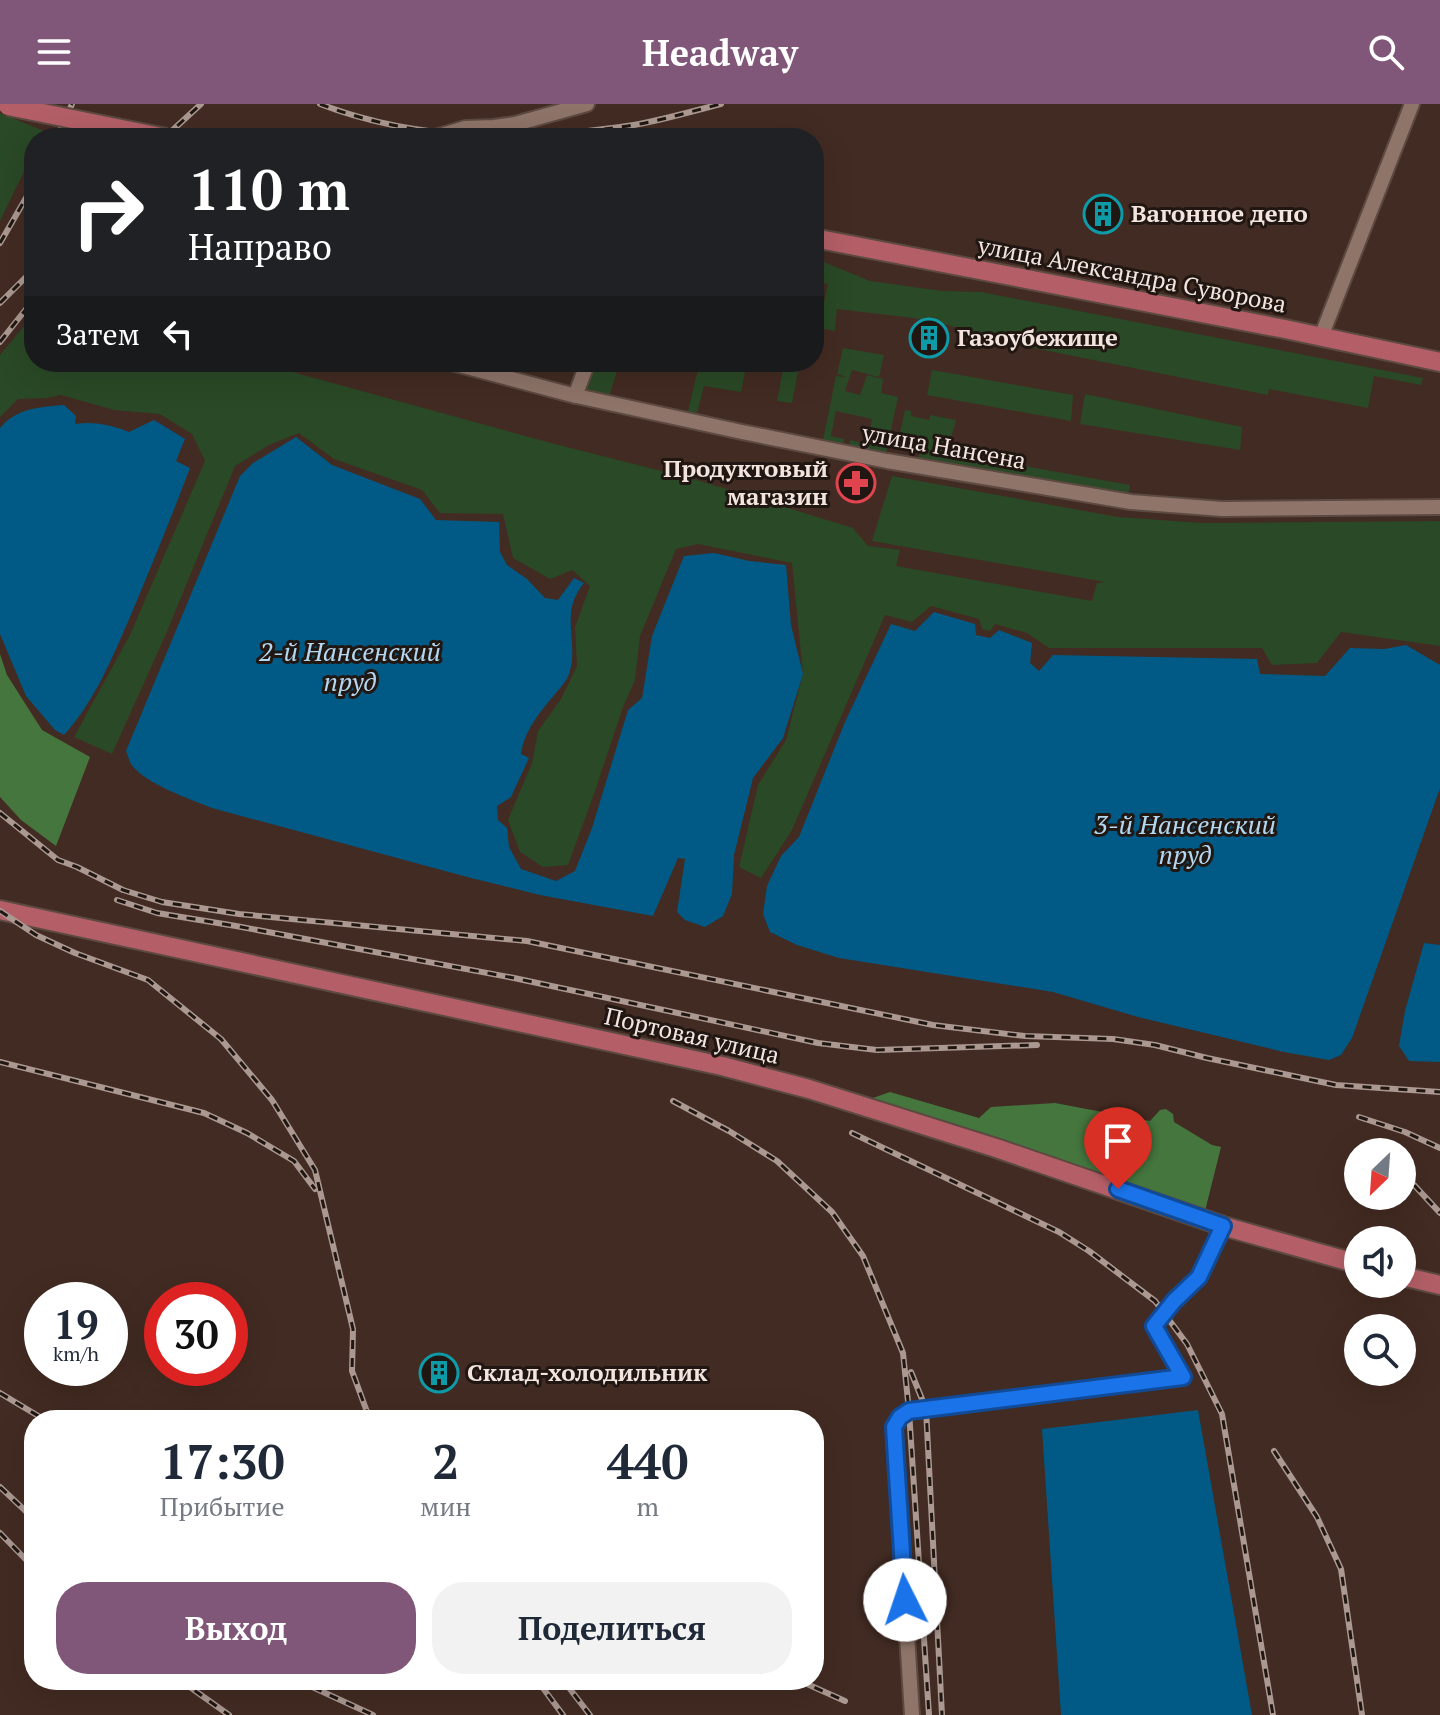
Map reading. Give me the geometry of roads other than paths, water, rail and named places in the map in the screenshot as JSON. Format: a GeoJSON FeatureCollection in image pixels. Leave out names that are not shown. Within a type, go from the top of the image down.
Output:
{"type":"FeatureCollection","features":[{"type":"Feature","properties":{"kind":"main road"},"geometry":{"type":"LineString","coordinates":[[4,105],[117,128]]}},
{"type":"Feature","properties":{"kind":"main road","name":"улица Александра Суворова"},"geometry":{"type":"LineString","coordinates":[[824,240],[1440,362]]}},
{"type":"Feature","properties":{"kind":"main road","name":"Портовая улица"},"geometry":{"type":"LineString","coordinates":[[0,910],[722,1066],[809,1089],[996,1148],[1223,1226],[1344,1260]]}},
{"type":"Feature","properties":{"kind":"main road"},"geometry":{"type":"LineString","coordinates":[[1416,1279],[1440,1285]]}},
{"type":"Feature","properties":{"kind":"street"},"geometry":{"type":"LineString","coordinates":[[465,128],[515,124],[587,104]]}},
{"type":"Feature","properties":{"kind":"street"},"geometry":{"type":"LineString","coordinates":[[1321,337],[1412,104]]}},
{"type":"Feature","properties":{"kind":"street","name":"улица Нансена"},"geometry":{"type":"LineString","coordinates":[[485,372],[575,396],[887,461],[1131,502],[1222,509],[1440,507]]}},
{"type":"Feature","properties":{"kind":"street"},"geometry":{"type":"LineString","coordinates":[[575,396],[584,372]]}},
{"type":"Feature","properties":{"kind":"street"},"geometry":{"type":"LineString","coordinates":[[912,1715],[894,1427],[900,1417],[909,1411],[1183,1377],[1154,1326],[1199,1277],[1223,1226]]}},
{"type":"Feature","properties":{"kind":"water"},"geometry":{"type":"Polygon","coordinates":[[[64,405],[76,416],[75,424],[103,424],[129,432],[154,420],[185,439],[176,461],[190,468],[109,663],[94,694],[64,735],[55,730],[26,696],[0,634],[0,428],[21,412],[64,405]]]}},
{"type":"Feature","properties":{"kind":"water","name":"2-й Нансенский пруд"},"geometry":{"type":"Polygon","coordinates":[[[296,437],[332,465],[420,499],[436,520],[499,522],[500,552],[507,565],[527,579],[545,598],[558,600],[574,578],[584,583],[572,606],[572,662],[569,674],[529,730],[521,754],[529,758],[511,797],[497,806],[498,820],[507,828],[509,847],[521,869],[556,881],[575,871],[592,828],[628,710],[642,698],[652,636],[684,556],[714,553],[786,565],[791,625],[803,674],[783,738],[753,778],[734,855],[732,894],[723,916],[705,927],[685,920],[677,912],[685,859],[678,858],[653,916],[540,895],[212,808],[157,784],[131,764],[126,751],[240,476],[253,463],[296,437]]]}},
{"type":"Feature","properties":{"kind":"water","name":"3-й Нансенский пруд"},"geometry":{"type":"Polygon","coordinates":[[[934,612],[975,624],[976,635],[990,638],[999,630],[1032,643],[1030,663],[1039,671],[1053,655],[1257,659],[1260,674],[1325,676],[1350,648],[1384,649],[1406,645],[1440,665],[1440,788],[1352,1038],[1341,1055],[1329,1060],[1284,1052],[1138,1017],[1053,992],[839,958],[797,945],[770,932],[763,914],[767,886],[781,856],[799,837],[845,722],[891,624],[915,631],[934,612]]]}},
{"type":"Feature","properties":{"kind":"water"},"geometry":{"type":"Polygon","coordinates":[[[1424,943],[1440,945],[1440,1062],[1409,1061],[1399,1046],[1405,1011],[1424,943]]]}},
{"type":"Feature","properties":{"kind":"water"},"geometry":{"type":"Polygon","coordinates":[[[1198,1410],[1252,1715],[1061,1715],[1042,1429],[1198,1410]]]}},
{"type":"Feature","properties":{"kind":"railway"},"geometry":{"type":"LineString","coordinates":[[61,128],[72,104]]}},
{"type":"Feature","properties":{"kind":"railway"},"geometry":{"type":"LineString","coordinates":[[175,128],[201,104]]}},
{"type":"Feature","properties":{"kind":"railway"},"geometry":{"type":"LineString","coordinates":[[320,104],[356,116],[412,128]]}},
{"type":"Feature","properties":{"kind":"railway"},"geometry":{"type":"LineString","coordinates":[[611,128],[721,104]]}},
{"type":"Feature","properties":{"kind":"railway"},"geometry":{"type":"LineString","coordinates":[[0,243],[24,201]]}},
{"type":"Feature","properties":{"kind":"railway"},"geometry":{"type":"LineString","coordinates":[[0,303],[24,279]]}},
{"type":"Feature","properties":{"kind":"railway"},"geometry":{"type":"LineString","coordinates":[[0,342],[24,312]]}},
{"type":"Feature","properties":{"kind":"railway"},"geometry":{"type":"LineString","coordinates":[[0,813],[58,860],[123,890],[162,902],[239,914],[527,941],[933,1025],[1025,1036],[1113,1039],[1155,1045],[1336,1085],[1440,1092]]}},
{"type":"Feature","properties":{"kind":"railway"},"geometry":{"type":"LineString","coordinates":[[117,900],[157,913],[514,978],[818,1043],[877,1050],[1037,1045]]}},
{"type":"Feature","properties":{"kind":"railway"},"geometry":{"type":"LineString","coordinates":[[0,911],[36,935],[148,980],[221,1039],[272,1100],[315,1170],[353,1329],[352,1371],[366,1410]]}},
{"type":"Feature","properties":{"kind":"railway"},"geometry":{"type":"LineString","coordinates":[[0,1062],[204,1113],[247,1133],[294,1161],[315,1189]]}},
{"type":"Feature","properties":{"kind":"railway"},"geometry":{"type":"LineString","coordinates":[[673,1101],[777,1161],[832,1212],[863,1256],[903,1353],[929,1715]]}},
{"type":"Feature","properties":{"kind":"railway"},"geometry":{"type":"LineString","coordinates":[[1359,1117],[1405,1132],[1440,1148]]}},
{"type":"Feature","properties":{"kind":"railway"},"geometry":{"type":"LineString","coordinates":[[852,1133],[1059,1232],[1155,1301],[1187,1344],[1222,1414],[1273,1715]]}},
{"type":"Feature","properties":{"kind":"railway"},"geometry":{"type":"LineString","coordinates":[[1416,1187],[1440,1213]]}},
{"type":"Feature","properties":{"kind":"railway"},"geometry":{"type":"LineString","coordinates":[[911,1372],[926,1409],[942,1715]]}},
{"type":"Feature","properties":{"kind":"railway"},"geometry":{"type":"LineString","coordinates":[[0,1393],[28,1410]]}},
{"type":"Feature","properties":{"kind":"railway"},"geometry":{"type":"LineString","coordinates":[[1274,1451],[1317,1517],[1341,1569],[1362,1715]]}},
{"type":"Feature","properties":{"kind":"railway"},"geometry":{"type":"LineString","coordinates":[[0,1487],[24,1510]]}},
{"type":"Feature","properties":{"kind":"railway"},"geometry":{"type":"LineString","coordinates":[[0,1533],[24,1558]]}},
{"type":"Feature","properties":{"kind":"railway"},"geometry":{"type":"LineString","coordinates":[[194,1690],[229,1715]]}},
{"type":"Feature","properties":{"kind":"railway"},"geometry":{"type":"LineString","coordinates":[[319,1690],[373,1715]]}},
{"type":"Feature","properties":{"kind":"railway"},"geometry":{"type":"LineString","coordinates":[[544,1690],[563,1715]]}},
{"type":"Feature","properties":{"kind":"railway"},"geometry":{"type":"LineString","coordinates":[[571,1690],[590,1715]]}},
{"type":"Feature","properties":{"kind":"railway"},"geometry":{"type":"LineString","coordinates":[[820,1690],[845,1701]]}},
{"type":"Feature","properties":{"kind":"place","name":"Вагонное депо"},"geometry":{"type":"Point","coordinates":[1103,214]}},
{"type":"Feature","properties":{"kind":"place","name":"Газоубежище"},"geometry":{"type":"Point","coordinates":[929,338]}},
{"type":"Feature","properties":{"kind":"place","name":"Продуктовый магазин"},"geometry":{"type":"Point","coordinates":[856,483]}},
{"type":"Feature","properties":{"kind":"place","name":"Склад-холодильник"},"geometry":{"type":"Point","coordinates":[439,1373]}}]}
